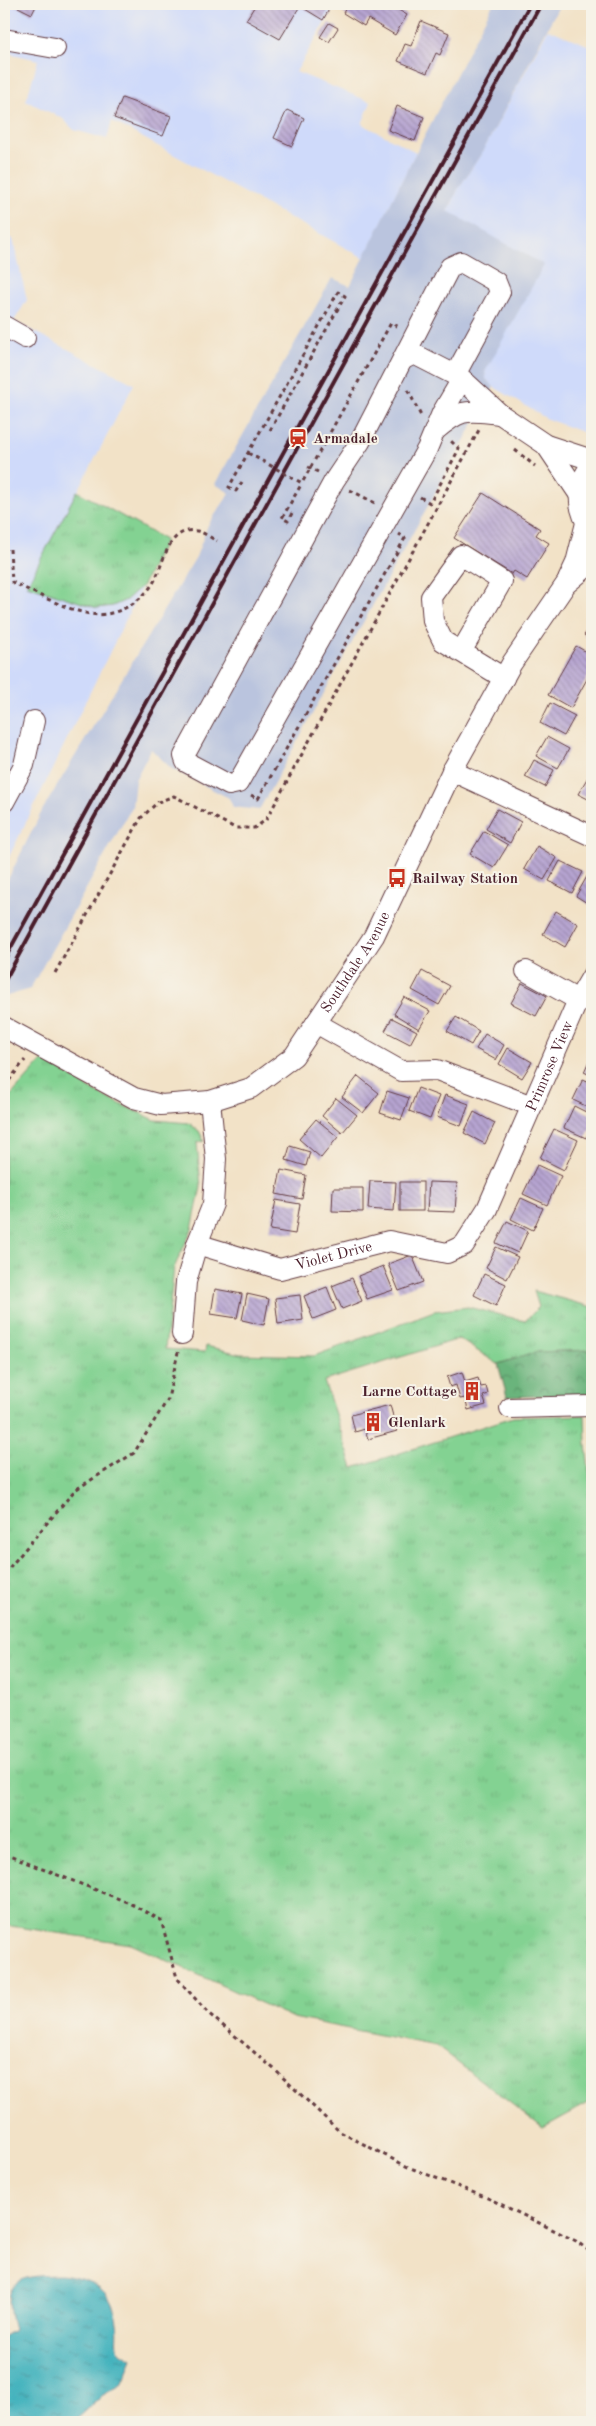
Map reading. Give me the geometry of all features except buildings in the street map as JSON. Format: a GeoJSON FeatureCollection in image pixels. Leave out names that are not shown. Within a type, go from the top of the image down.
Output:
{"type":"FeatureCollection","features":[{"type":"Feature","properties":{"kind":"street"},"geometry":{"type":"LineString","coordinates":[[4,39],[55,48]]}},
{"type":"Feature","properties":{"kind":"street"},"geometry":{"type":"LineString","coordinates":[[442,433],[458,377],[500,292],[496,282],[461,262],[450,267],[357,447],[334,481],[184,756],[186,762],[229,785],[238,783],[260,748],[391,512],[454,415],[470,410],[500,414]]}},
{"type":"Feature","properties":{"kind":"street"},"geometry":{"type":"LineString","coordinates":[[4,326],[25,338]]}},
{"type":"Feature","properties":{"kind":"street"},"geometry":{"type":"LineString","coordinates":[[400,366],[414,354],[458,377],[500,414],[546,445],[592,460]]}},
{"type":"Feature","properties":{"kind":"street"},"geometry":{"type":"LineString","coordinates":[[546,445],[579,494]]}},
{"type":"Feature","properties":{"kind":"street"},"geometry":{"type":"LineString","coordinates":[[589,527],[580,509],[579,494],[582,481],[592,465]]}},
{"type":"Feature","properties":{"kind":"street","name":"Southdale Avenue"},"geometry":{"type":"LineString","coordinates":[[4,1027],[134,1098],[161,1105],[210,1100],[251,1088],[294,1056],[374,936],[452,771],[527,639],[566,584],[589,527]]}},
{"type":"Feature","properties":{"kind":"street","name":"Southdale Avenue"},"geometry":{"type":"LineString","coordinates":[[566,584],[592,562]]}},
{"type":"Feature","properties":{"kind":"street"},"geometry":{"type":"LineString","coordinates":[[461,652],[504,678]]}},
{"type":"Feature","properties":{"kind":"street"},"geometry":{"type":"LineString","coordinates":[[4,802],[24,765],[34,721]]}},
{"type":"Feature","properties":{"kind":"street"},"geometry":{"type":"LineString","coordinates":[[452,771],[592,836]]}},
{"type":"Feature","properties":{"kind":"street"},"geometry":{"type":"LineString","coordinates":[[526,971],[578,1000]]}},
{"type":"Feature","properties":{"kind":"street","name":"Primrose View"},"geometry":{"type":"LineString","coordinates":[[316,1023],[400,1071],[436,1070],[532,1106],[578,1000],[592,976]]}},
{"type":"Feature","properties":{"kind":"street"},"geometry":{"type":"LineString","coordinates":[[182,1334],[186,1282],[197,1244],[213,1204],[216,1159],[210,1100]]}},
{"type":"Feature","properties":{"kind":"street","name":"Violet Drive"},"geometry":{"type":"LineString","coordinates":[[197,1244],[280,1270],[389,1241],[447,1253],[464,1245],[487,1209],[532,1106]]}},
{"type":"Feature","properties":{"kind":"street"},"geometry":{"type":"LineString","coordinates":[[510,1408],[592,1406]]}},
{"type":"Feature","properties":{"kind":"path"},"geometry":{"type":"LineString","coordinates":[[242,482],[236,492],[229,487],[338,292],[345,296],[269,432]]}},
{"type":"Feature","properties":{"kind":"path"},"geometry":{"type":"LineString","coordinates":[[297,505],[288,521],[282,518],[391,323],[399,328]]}},
{"type":"Feature","properties":{"kind":"path"},"geometry":{"type":"LineString","coordinates":[[400,366],[403,378],[426,428],[442,433],[459,449],[430,503],[417,496]]}},
{"type":"Feature","properties":{"kind":"path"},"geometry":{"type":"LineString","coordinates":[[512,447],[539,470]]}},
{"type":"Feature","properties":{"kind":"path"},"geometry":{"type":"LineString","coordinates":[[248,453],[302,483]]}},
{"type":"Feature","properties":{"kind":"path"},"geometry":{"type":"LineString","coordinates":[[311,479],[316,471]]}},
{"type":"Feature","properties":{"kind":"path"},"geometry":{"type":"LineString","coordinates":[[234,784],[258,799],[405,538],[394,531],[402,518],[334,481]]}},
{"type":"Feature","properties":{"kind":"path"},"geometry":{"type":"LineString","coordinates":[[10,549],[12,582],[89,614],[110,614],[133,604],[152,585],[170,543],[183,532],[197,531],[217,541]]}},
{"type":"Feature","properties":{"kind":"path"},"geometry":{"type":"LineString","coordinates":[[4,1087],[38,1044]]}},
{"type":"Feature","properties":{"kind":"path"},"geometry":{"type":"LineString","coordinates":[[4,1574],[75,1490],[134,1453],[168,1399],[182,1334]]}},
{"type":"Feature","properties":{"kind":"path"},"geometry":{"type":"LineString","coordinates":[[4,1854],[127,1902],[161,1920],[177,1978],[208,2013],[274,2069],[340,2132],[408,2167],[490,2199],[576,2241],[592,2253]]}},
{"type":"Feature","properties":{"kind":"shaded area"},"geometry":{"type":"Polygon","coordinates":[[[4,4],[336,4],[296,72],[371,102],[362,124],[416,152],[364,258],[112,121],[107,139],[74,130],[62,118],[26,101],[38,60],[4,52],[4,4]]]}},
{"type":"Feature","properties":{"kind":"shaded area"},"geometry":{"type":"Polygon","coordinates":[[[493,4],[560,4],[483,151],[458,189],[448,211],[544,265],[485,372],[486,379],[494,387],[259,810],[233,807],[229,798],[172,769],[151,749],[135,780],[132,807],[30,989],[4,997],[4,887],[43,809],[196,557],[208,525],[230,493],[215,484],[332,278],[350,286],[416,152],[493,4]]]}},
{"type":"Feature","properties":{"kind":"shaded area"},"geometry":{"type":"Polygon","coordinates":[[[548,29],[592,47],[592,432],[582,432],[547,419],[494,387],[486,379],[485,372],[488,365],[448,212],[458,189],[483,151],[548,29]]]}},
{"type":"Feature","properties":{"kind":"shaded area"},"geometry":{"type":"Polygon","coordinates":[[[4,234],[13,239],[27,300],[14,321],[134,384],[78,491],[165,540],[4,867],[4,777],[6,773],[4,772],[4,234]]]}},
{"type":"Feature","properties":{"kind":"green space"},"geometry":{"type":"Polygon","coordinates":[[[77,491],[165,540],[143,585],[126,600],[113,606],[97,608],[27,585],[77,491]]]}},
{"type":"Feature","properties":{"kind":"green space"},"geometry":{"type":"Polygon","coordinates":[[[43,1060],[101,1095],[155,1120],[189,1123],[199,1131],[204,1141],[197,1143],[201,1187],[192,1229],[174,1268],[165,1349],[205,1352],[206,1346],[240,1354],[314,1356],[434,1311],[468,1307],[525,1321],[539,1307],[534,1291],[592,1307],[592,1350],[537,1352],[498,1364],[459,1339],[324,1381],[353,1468],[513,1417],[585,1415],[586,1445],[592,1496],[592,2101],[543,2128],[436,2046],[293,2018],[131,1944],[4,1925],[4,1103],[43,1060]]]}},
{"type":"Feature","properties":{"kind":"green space"},"geometry":{"type":"Polygon","coordinates":[[[592,1350],[592,1394],[507,1397],[498,1364],[537,1352],[592,1350]]]}},
{"type":"Feature","properties":{"kind":"water"},"geometry":{"type":"Polygon","coordinates":[[[61,2275],[92,2283],[106,2294],[115,2312],[119,2351],[132,2359],[121,2385],[103,2395],[77,2419],[69,2422],[4,2422],[4,2336],[14,2330],[9,2300],[11,2290],[16,2283],[23,2279],[61,2275]]]}},
{"type":"Feature","properties":{"kind":"railway"},"geometry":{"type":"LineString","coordinates":[[4,960],[530,4]]}},
{"type":"Feature","properties":{"kind":"railway"},"geometry":{"type":"LineString","coordinates":[[4,982],[541,4]]}},
{"type":"Feature","properties":{"kind":"place","name":"Armadale"},"geometry":{"type":"Point","coordinates":[298,438]}},
{"type":"Feature","properties":{"kind":"place","name":"Railway Station"},"geometry":{"type":"Point","coordinates":[397,878]}},
{"type":"Feature","properties":{"kind":"place","name":"Larne Cottage"},"geometry":{"type":"Point","coordinates":[472,1391]}},
{"type":"Feature","properties":{"kind":"place","name":"Glenlark"},"geometry":{"type":"Point","coordinates":[373,1422]}}]}
